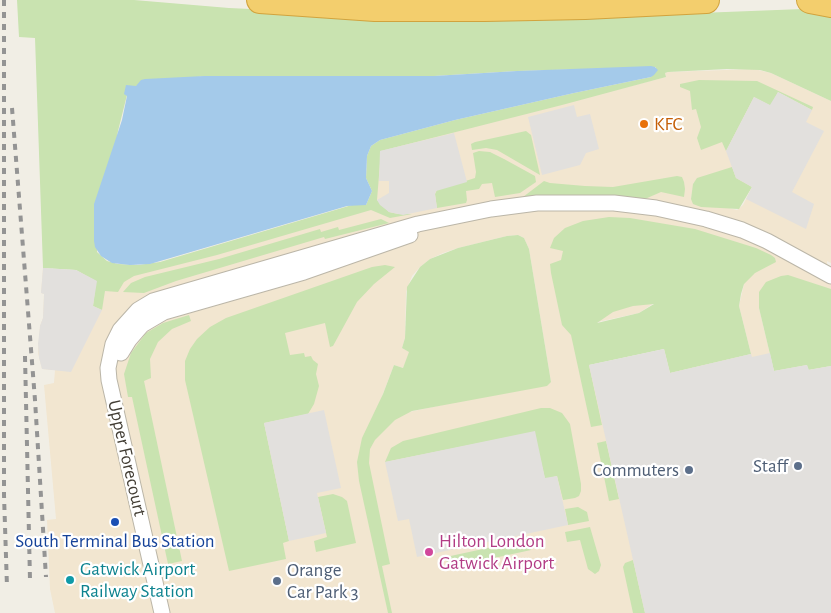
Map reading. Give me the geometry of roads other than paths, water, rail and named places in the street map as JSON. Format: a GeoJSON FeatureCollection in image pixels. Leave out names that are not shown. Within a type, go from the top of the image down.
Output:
{"type":"FeatureCollection","features":[{"type":"Feature","properties":{"kind":"highway"},"geometry":{"type":"LineString","coordinates":[[260,0],[375,8],[485,8],[585,6],[706,0]]}},
{"type":"Feature","properties":{"kind":"highway"},"geometry":{"type":"LineString","coordinates":[[810,0],[831,4]]}},
{"type":"Feature","properties":{"kind":"street"},"geometry":{"type":"LineString","coordinates":[[121,353],[135,332],[150,319],[182,307],[304,272],[465,215],[491,209],[537,203],[614,202],[656,208],[713,221],[742,230],[784,250],[831,276]]}},
{"type":"Feature","properties":{"kind":"street","name":"Upper Forecourt"},"geometry":{"type":"LineString","coordinates":[[162,613],[109,380],[108,368],[113,344],[120,330],[138,310],[166,296],[418,224],[465,215]]}},
{"type":"Feature","properties":{"kind":"water"},"geometry":{"type":"Polygon","coordinates":[[[651,66],[658,70],[651,77],[455,120],[380,140],[371,146],[367,156],[366,178],[372,191],[366,205],[347,206],[150,264],[130,265],[112,263],[101,256],[95,247],[94,204],[122,120],[127,96],[124,94],[126,85],[136,86],[141,80],[204,76],[434,76],[651,66]]]}},
{"type":"Feature","properties":{"kind":"railway"},"geometry":{"type":"LineString","coordinates":[[4,0],[4,495],[7,587]]}},
{"type":"Feature","properties":{"kind":"railway"},"geometry":{"type":"LineString","coordinates":[[12,108],[35,400],[46,577]]}},
{"type":"Feature","properties":{"kind":"railway"},"geometry":{"type":"LineString","coordinates":[[25,356],[30,580]]}},
{"type":"Feature","properties":{"kind":"place","name":"KFC"},"geometry":{"type":"Point","coordinates":[644,124]}},
{"type":"Feature","properties":{"kind":"place","name":"Staff"},"geometry":{"type":"Point","coordinates":[798,466]}},
{"type":"Feature","properties":{"kind":"place","name":"Commuters"},"geometry":{"type":"Point","coordinates":[689,470]}},
{"type":"Feature","properties":{"kind":"place","name":"South Terminal Bus Station"},"geometry":{"type":"Point","coordinates":[115,522]}},
{"type":"Feature","properties":{"kind":"place","name":"Hilton London Gatwick Airport"},"geometry":{"type":"Point","coordinates":[429,552]}},
{"type":"Feature","properties":{"kind":"place","name":"Gatwick Airport Railway Station"},"geometry":{"type":"Point","coordinates":[70,580]}},
{"type":"Feature","properties":{"kind":"place","name":"Orange Car Park 3"},"geometry":{"type":"Point","coordinates":[277,581]}}]}
